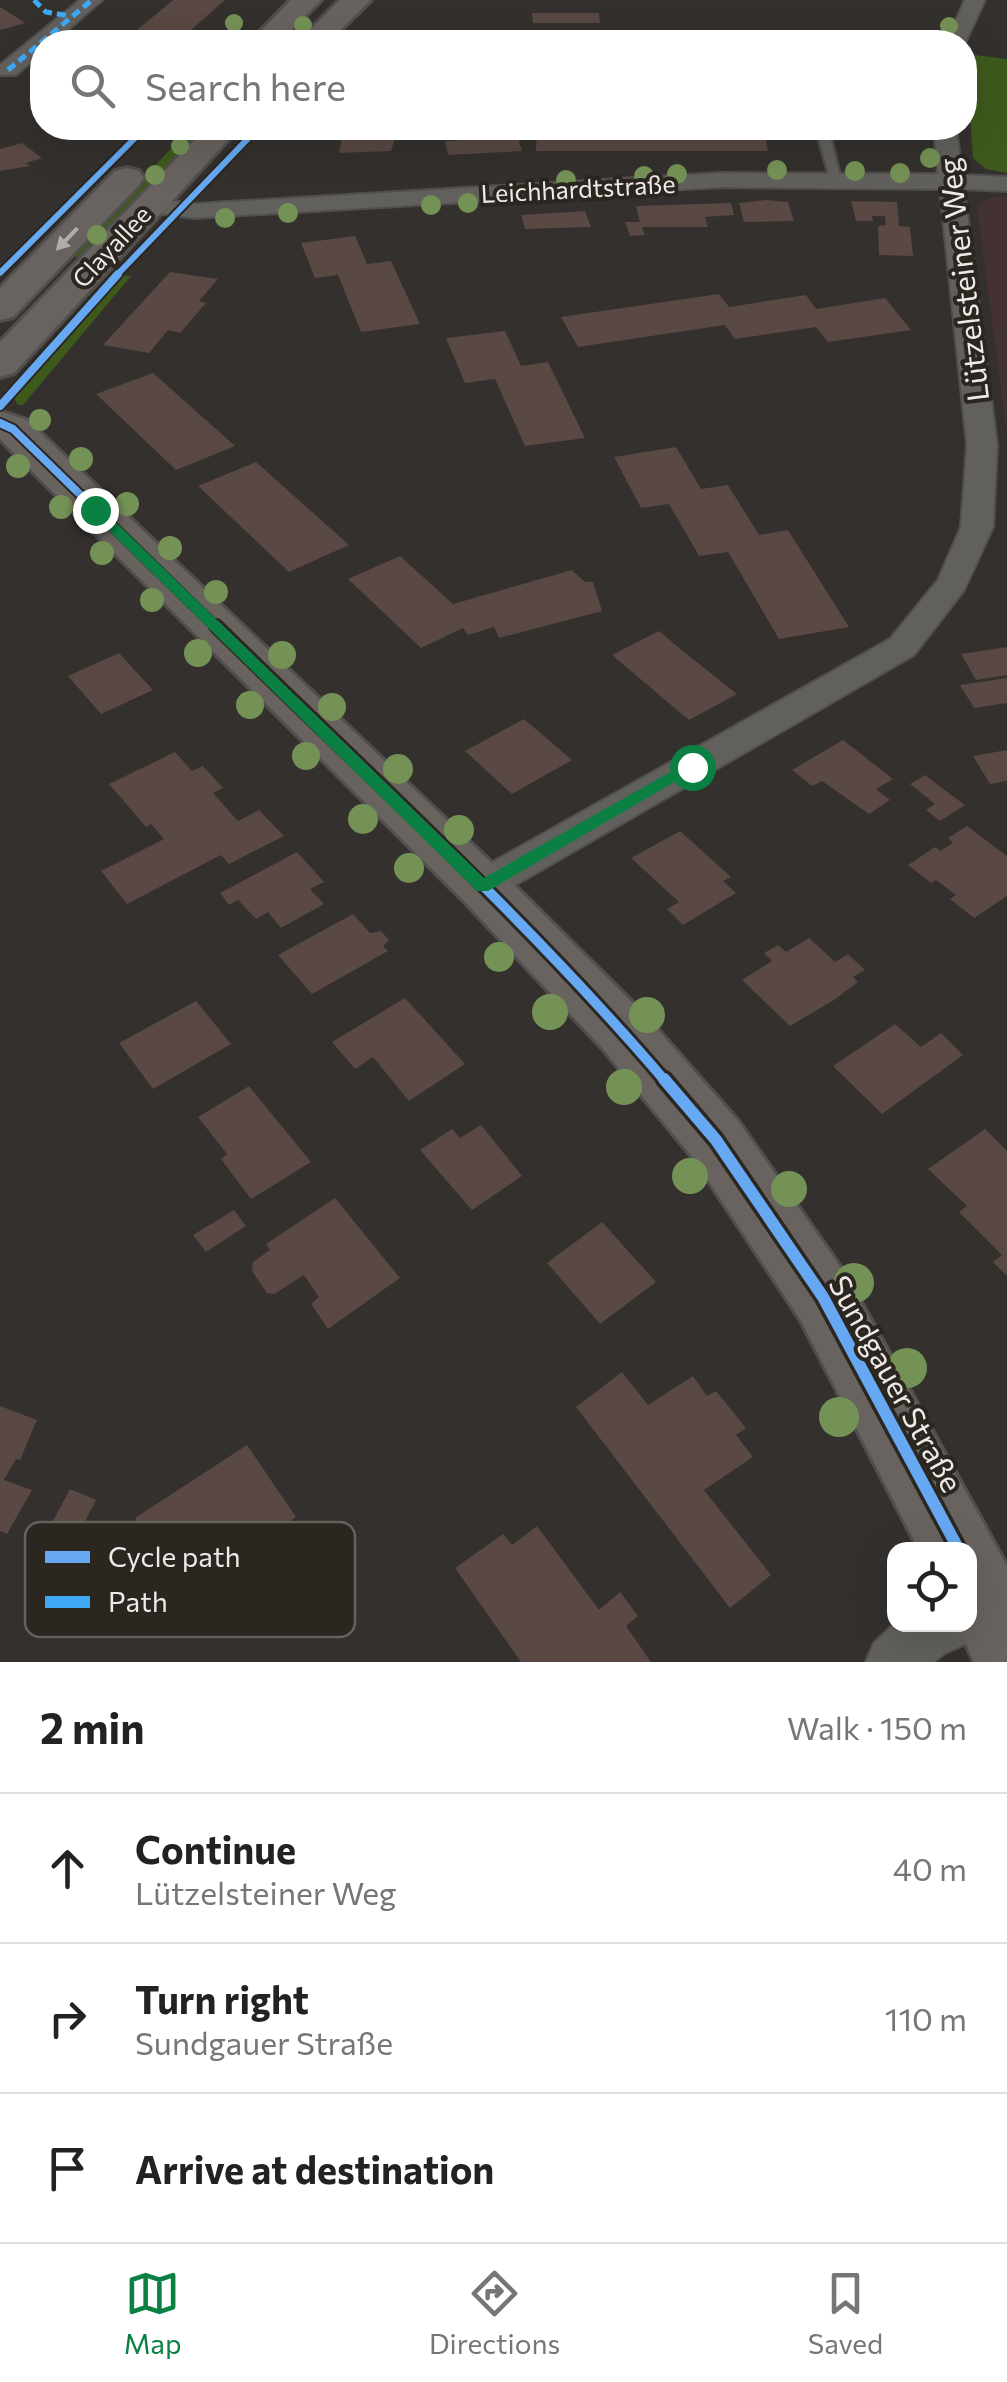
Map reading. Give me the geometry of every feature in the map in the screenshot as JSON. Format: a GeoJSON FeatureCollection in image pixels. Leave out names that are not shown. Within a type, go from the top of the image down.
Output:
{"type":"FeatureCollection","features":[{"type":"Feature","properties":{"kind":"street"},"geometry":{"type":"LineString","coordinates":[[34,0],[46,12],[70,16]]}},
{"type":"Feature","properties":{"kind":"street"},"geometry":{"type":"LineString","coordinates":[[54,30],[92,0]]}},
{"type":"Feature","properties":{"kind":"street"},"geometry":{"type":"LineString","coordinates":[[276,30],[307,0]]}},
{"type":"Feature","properties":{"kind":"street"},"geometry":{"type":"LineString","coordinates":[[325,30],[357,0]]}},
{"type":"Feature","properties":{"kind":"street"},"geometry":{"type":"LineString","coordinates":[[962,30],[976,0]]}},
{"type":"Feature","properties":{"kind":"street"},"geometry":{"type":"LineString","coordinates":[[8,70],[30,51]]}},
{"type":"Feature","properties":{"kind":"street","name":"Clayallee"},"geometry":{"type":"LineString","coordinates":[[0,365],[23,297],[167,140]]}},
{"type":"Feature","properties":{"kind":"street","name":"Clayallee"},"geometry":{"type":"LineString","coordinates":[[23,297],[150,205],[212,140]]}},
{"type":"Feature","properties":{"kind":"street","name":"Lützelsteiner Weg"},"geometry":{"type":"LineString","coordinates":[[482,886],[902,647],[953,583],[977,527],[982,445],[946,140]]}},
{"type":"Feature","properties":{"kind":"street","name":"Leichhardtstraße"},"geometry":{"type":"LineString","coordinates":[[150,205],[194,211],[702,180],[836,178],[1007,184]]}},
{"type":"Feature","properties":{"kind":"street","name":"Sundgauer Straße"},"geometry":{"type":"LineString","coordinates":[[0,423],[13,429],[482,886],[624,1032],[716,1140],[823,1297],[944,1542]]}},
{"type":"Feature","properties":{"kind":"street"},"geometry":{"type":"LineString","coordinates":[[893,1662],[926,1632]]}},
{"type":"Feature","properties":{"kind":"lane"},"geometry":{"type":"LineString","coordinates":[[825,140],[836,178]]}},
{"type":"Feature","properties":{"kind":"shaded area"},"geometry":{"type":"Polygon","coordinates":[[[990,197],[1007,197],[1007,434],[977,207],[990,197]]]}},
{"type":"Feature","properties":{"kind":"green space"},"geometry":{"type":"Polygon","coordinates":[[[977,55],[1007,59],[1007,173],[986,169],[973,158],[972,140],[977,140],[977,55]]]}},
{"type":"Feature","properties":{"kind":"green space"},"geometry":{"type":"Polygon","coordinates":[[[179,140],[197,140],[85,258],[68,256],[179,140]]]}},
{"type":"Feature","properties":{"kind":"green space"},"geometry":{"type":"Polygon","coordinates":[[[122,275],[131,276],[23,405],[18,405],[14,398],[17,393],[122,275]]]}},
{"type":"Feature","properties":{"kind":"building"},"geometry":{"type":"Polygon","coordinates":[[[173,0],[225,0],[191,30],[137,30],[173,0]]]}},
{"type":"Feature","properties":{"kind":"building"},"geometry":{"type":"Polygon","coordinates":[[[0,7],[13,15],[25,23],[0,30],[0,7]]]}},
{"type":"Feature","properties":{"kind":"building"},"geometry":{"type":"Polygon","coordinates":[[[532,13],[599,13],[600,23],[533,23],[532,13]]]}},
{"type":"Feature","properties":{"kind":"building"},"geometry":{"type":"Polygon","coordinates":[[[342,140],[394,140],[391,151],[339,153],[342,140]]]}},
{"type":"Feature","properties":{"kind":"building"},"geometry":{"type":"Polygon","coordinates":[[[519,140],[522,151],[448,155],[445,141],[519,140]]]}},
{"type":"Feature","properties":{"kind":"building"},"geometry":{"type":"Polygon","coordinates":[[[536,140],[766,140],[768,151],[536,151],[536,140]]]}},
{"type":"Feature","properties":{"kind":"building"},"geometry":{"type":"Polygon","coordinates":[[[22,143],[42,158],[26,163],[30,166],[0,171],[0,149],[22,143]]]}},
{"type":"Feature","properties":{"kind":"building"},"geometry":{"type":"Polygon","coordinates":[[[851,201],[897,202],[899,226],[910,227],[913,256],[879,255],[878,226],[886,225],[885,216],[856,221],[851,201]]]}},
{"type":"Feature","properties":{"kind":"building"},"geometry":{"type":"Polygon","coordinates":[[[788,202],[794,221],[744,222],[739,203],[788,202]]]}},
{"type":"Feature","properties":{"kind":"building"},"geometry":{"type":"Polygon","coordinates":[[[731,203],[734,215],[705,217],[708,227],[642,227],[645,235],[630,236],[625,222],[640,222],[636,206],[731,203]]]}},
{"type":"Feature","properties":{"kind":"building"},"geometry":{"type":"Polygon","coordinates":[[[585,211],[591,227],[525,229],[521,215],[585,211]]]}},
{"type":"Feature","properties":{"kind":"building"},"geometry":{"type":"Polygon","coordinates":[[[355,236],[367,264],[391,261],[420,324],[361,332],[338,275],[315,278],[301,243],[355,236]]]}},
{"type":"Feature","properties":{"kind":"building"},"geometry":{"type":"Polygon","coordinates":[[[170,272],[218,279],[199,301],[206,303],[180,333],[168,330],[149,353],[103,345],[170,272]]]}},
{"type":"Feature","properties":{"kind":"building"},"geometry":{"type":"Polygon","coordinates":[[[719,294],[729,307],[806,295],[816,309],[885,298],[911,330],[828,342],[816,327],[735,339],[725,325],[578,347],[561,317],[719,294]]]}},
{"type":"Feature","properties":{"kind":"building"},"geometry":{"type":"Polygon","coordinates":[[[505,331],[521,366],[548,362],[585,438],[525,446],[495,379],[465,383],[446,338],[505,331]]]}},
{"type":"Feature","properties":{"kind":"building"},"geometry":{"type":"Polygon","coordinates":[[[153,373],[235,446],[176,470],[96,394],[153,373]]]}},
{"type":"Feature","properties":{"kind":"building"},"geometry":{"type":"Polygon","coordinates":[[[676,447],[701,489],[728,485],[759,535],[788,530],[849,627],[779,639],[728,552],[699,556],[669,504],[641,508],[614,457],[676,447]]]}},
{"type":"Feature","properties":{"kind":"building"},"geometry":{"type":"Polygon","coordinates":[[[256,462],[349,545],[289,572],[198,486],[256,462]]]}},
{"type":"Feature","properties":{"kind":"building"},"geometry":{"type":"Polygon","coordinates":[[[400,556],[453,604],[572,570],[585,582],[593,582],[602,611],[499,638],[494,627],[468,635],[463,628],[421,648],[348,579],[400,556]]]}},
{"type":"Feature","properties":{"kind":"building"},"geometry":{"type":"Polygon","coordinates":[[[659,631],[737,694],[689,720],[612,655],[659,631]]]}},
{"type":"Feature","properties":{"kind":"building"},"geometry":{"type":"Polygon","coordinates":[[[1007,647],[1007,675],[976,680],[961,654],[1007,647]]]}},
{"type":"Feature","properties":{"kind":"building"},"geometry":{"type":"Polygon","coordinates":[[[119,653],[153,690],[101,714],[68,676],[119,653]]]}},
{"type":"Feature","properties":{"kind":"building"},"geometry":{"type":"Polygon","coordinates":[[[1007,678],[1007,703],[974,708],[960,685],[1007,678]]]}},
{"type":"Feature","properties":{"kind":"building"},"geometry":{"type":"Polygon","coordinates":[[[524,719],[572,760],[512,794],[465,751],[524,719]]]}},
{"type":"Feature","properties":{"kind":"building"},"geometry":{"type":"Polygon","coordinates":[[[843,740],[893,779],[876,789],[890,800],[869,814],[822,781],[812,786],[792,770],[843,740]]]}},
{"type":"Feature","properties":{"kind":"building"},"geometry":{"type":"Polygon","coordinates":[[[1007,750],[1007,781],[990,784],[973,756],[1007,750]]]}},
{"type":"Feature","properties":{"kind":"building"},"geometry":{"type":"Polygon","coordinates":[[[175,752],[192,771],[203,766],[223,788],[213,793],[238,821],[259,810],[284,836],[229,864],[221,855],[127,904],[101,871],[164,839],[151,824],[146,827],[109,784],[175,752]]]}},
{"type":"Feature","properties":{"kind":"building"},"geometry":{"type":"Polygon","coordinates":[[[925,775],[965,805],[940,821],[926,810],[935,804],[910,784],[925,775]]]}},
{"type":"Feature","properties":{"kind":"building"},"geometry":{"type":"Polygon","coordinates":[[[967,826],[1007,856],[1007,896],[974,918],[950,899],[956,895],[936,880],[931,883],[908,865],[935,847],[940,851],[953,843],[948,838],[967,826]]]}},
{"type":"Feature","properties":{"kind":"building"},"geometry":{"type":"Polygon","coordinates":[[[680,831],[731,877],[723,881],[736,893],[683,925],[667,909],[679,902],[631,858],[680,831]]]}},
{"type":"Feature","properties":{"kind":"building"},"geometry":{"type":"Polygon","coordinates":[[[297,852],[324,882],[310,889],[324,904],[281,928],[268,912],[256,919],[238,900],[229,905],[220,893],[297,852]]]}},
{"type":"Feature","properties":{"kind":"building"},"geometry":{"type":"Polygon","coordinates":[[[353,914],[370,933],[381,931],[389,940],[383,946],[388,951],[312,994],[278,955],[353,914]]]}},
{"type":"Feature","properties":{"kind":"building"},"geometry":{"type":"Polygon","coordinates":[[[809,938],[835,962],[848,954],[865,970],[853,977],[858,982],[834,1000],[790,1026],[742,980],[772,961],[764,953],[778,945],[786,952],[809,938]]]}},
{"type":"Feature","properties":{"kind":"building"},"geometry":{"type":"Polygon","coordinates":[[[405,998],[465,1064],[409,1101],[373,1057],[355,1069],[332,1042],[405,998]]]}},
{"type":"Feature","properties":{"kind":"building"},"geometry":{"type":"Polygon","coordinates":[[[196,1001],[231,1044],[153,1089],[119,1043],[196,1001]]]}},
{"type":"Feature","properties":{"kind":"building"},"geometry":{"type":"Polygon","coordinates":[[[895,1024],[921,1047],[941,1033],[963,1055],[882,1114],[833,1066],[895,1024]]]}},
{"type":"Feature","properties":{"kind":"building"},"geometry":{"type":"Polygon","coordinates":[[[249,1086],[311,1162],[251,1199],[221,1159],[227,1154],[198,1117],[249,1086]]]}},
{"type":"Feature","properties":{"kind":"building"},"geometry":{"type":"Polygon","coordinates":[[[481,1125],[522,1176],[472,1210],[420,1150],[452,1129],[460,1138],[481,1125]]]}},
{"type":"Feature","properties":{"kind":"building"},"geometry":{"type":"Polygon","coordinates":[[[985,1129],[1007,1151],[1007,1276],[993,1262],[1002,1255],[959,1212],[967,1206],[928,1169],[985,1129]]]}},
{"type":"Feature","properties":{"kind":"building"},"geometry":{"type":"Polygon","coordinates":[[[335,1198],[400,1278],[328,1329],[311,1304],[319,1297],[304,1275],[274,1294],[267,1293],[252,1271],[253,1262],[270,1250],[266,1244],[335,1198]]]}},
{"type":"Feature","properties":{"kind":"building"},"geometry":{"type":"Polygon","coordinates":[[[234,1210],[246,1226],[206,1252],[193,1235],[234,1210]]]}},
{"type":"Feature","properties":{"kind":"building"},"geometry":{"type":"Polygon","coordinates":[[[602,1222],[656,1282],[600,1324],[547,1263],[602,1222]]]}},
{"type":"Feature","properties":{"kind":"building"},"geometry":{"type":"Polygon","coordinates":[[[622,1372],[648,1405],[693,1376],[707,1396],[716,1391],[746,1428],[736,1435],[753,1457],[704,1490],[771,1575],[730,1608],[576,1407],[622,1372]]]}},
{"type":"Feature","properties":{"kind":"building"},"geometry":{"type":"Polygon","coordinates":[[[0,1406],[37,1420],[20,1460],[16,1459],[4,1480],[32,1490],[7,1534],[0,1531],[0,1406]]]}},
{"type":"Feature","properties":{"kind":"building"},"geometry":{"type":"Polygon","coordinates":[[[247,1445],[296,1517],[289,1522],[137,1522],[135,1518],[247,1445]]]}},
{"type":"Feature","properties":{"kind":"building"},"geometry":{"type":"Polygon","coordinates":[[[70,1489],[96,1500],[85,1522],[52,1522],[70,1489]]]}},
{"type":"Feature","properties":{"kind":"building"},"geometry":{"type":"Polygon","coordinates":[[[537,1526],[599,1610],[620,1592],[638,1616],[626,1626],[651,1662],[521,1662],[455,1568],[503,1534],[512,1545],[537,1526]]]}},
{"type":"Feature","properties":{"kind":"marked path"},"geometry":{"type":"LineString","coordinates":[[34,0],[46,12],[70,16]]}},
{"type":"Feature","properties":{"kind":"marked path"},"geometry":{"type":"LineString","coordinates":[[56,30],[92,0]]}},
{"type":"Feature","properties":{"kind":"marked path"},"geometry":{"type":"LineString","coordinates":[[8,70],[30,52]]}},
{"type":"Feature","properties":{"kind":"cycle path"},"geometry":{"type":"LineString","coordinates":[[0,273],[133,140]]}},
{"type":"Feature","properties":{"kind":"cycle path"},"geometry":{"type":"LineString","coordinates":[[0,406],[158,229],[246,140]]}},
{"type":"Feature","properties":{"kind":"cycle path"},"geometry":{"type":"LineString","coordinates":[[0,423],[13,429],[482,886],[624,1032],[716,1140],[823,1297],[955,1542]]}},
{"type":"Feature","properties":{"kind":"route"},"geometry":{"type":"LineString","coordinates":[[95,510],[482,886],[692,767]]}}]}
